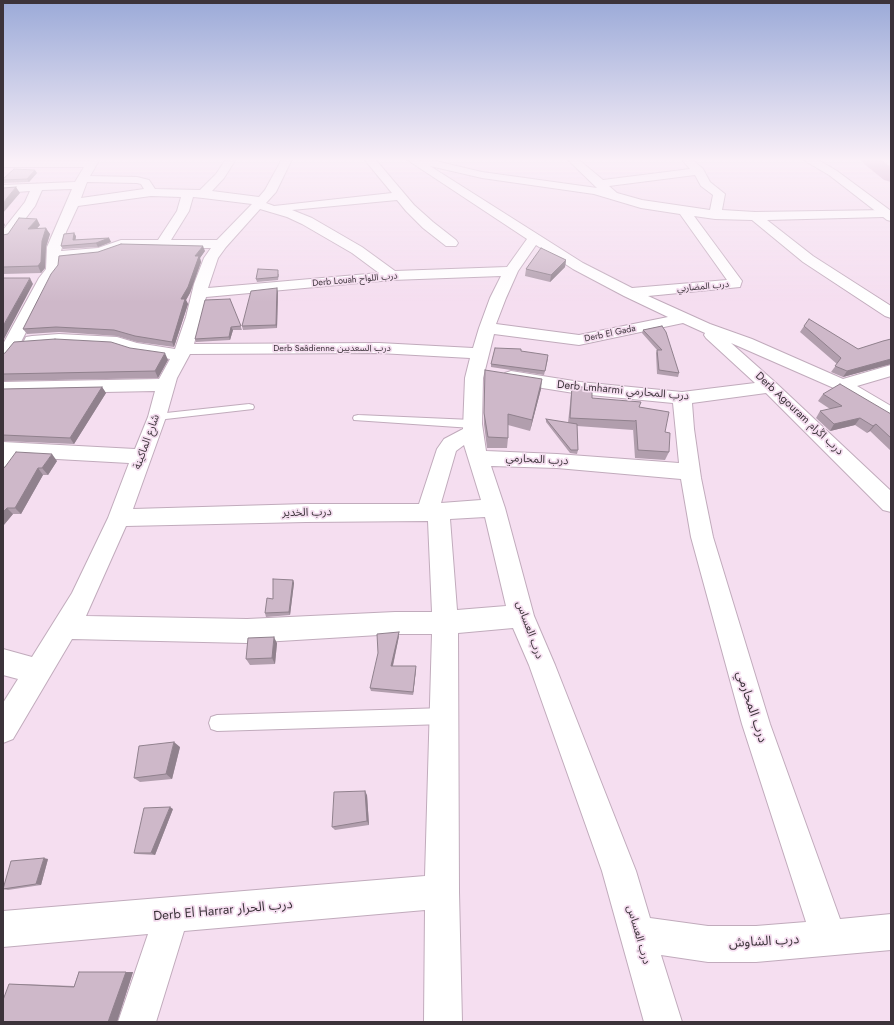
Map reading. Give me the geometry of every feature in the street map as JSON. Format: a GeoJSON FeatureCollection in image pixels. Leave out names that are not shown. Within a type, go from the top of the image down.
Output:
{"type":"FeatureCollection","features":[{"type":"Feature","properties":{"kind":"street"},"geometry":{"type":"LineString","coordinates":[[4,237],[28,207]]}},
{"type":"Feature","properties":{"kind":"street"},"geometry":{"type":"LineString","coordinates":[[8,348],[38,279],[53,269],[54,247],[59,232],[71,207]]}},
{"type":"Feature","properties":{"kind":"street"},"geometry":{"type":"LineString","coordinates":[[161,245],[184,207]]}},
{"type":"Feature","properties":{"kind":"street","name":"شارع الماكينة"},"geometry":{"type":"LineString","coordinates":[[3,729],[82,601],[119,518],[157,417],[170,374],[182,352],[194,317],[199,294],[203,260],[263,207]]}},
{"type":"Feature","properties":{"kind":"street"},"geometry":{"type":"LineString","coordinates":[[270,207],[291,214],[330,234],[376,263],[392,276]]}},
{"type":"Feature","properties":{"kind":"street"},"geometry":{"type":"LineString","coordinates":[[410,207],[418,216],[451,243]]}},
{"type":"Feature","properties":{"kind":"street"},"geometry":{"type":"LineString","coordinates":[[486,207],[578,266],[629,293],[704,327],[759,348],[842,385],[891,414]]}},
{"type":"Feature","properties":{"kind":"street"},"geometry":{"type":"LineString","coordinates":[[659,207],[715,215],[887,215]]}},
{"type":"Feature","properties":{"kind":"street"},"geometry":{"type":"LineString","coordinates":[[715,215],[717,207]]}},
{"type":"Feature","properties":{"kind":"street"},"geometry":{"type":"LineString","coordinates":[[876,207],[887,215]]}},
{"type":"Feature","properties":{"kind":"street","name":"درب المضاربي"},"geometry":{"type":"LineString","coordinates":[[629,293],[734,284],[735,281],[684,211]]}},
{"type":"Feature","properties":{"kind":"street"},"geometry":{"type":"LineString","coordinates":[[755,216],[808,259],[891,313]]}},
{"type":"Feature","properties":{"kind":"street"},"geometry":{"type":"LineString","coordinates":[[3,221],[18,220]]}},
{"type":"Feature","properties":{"kind":"street","name":"درب العساس"},"geometry":{"type":"LineString","coordinates":[[534,238],[511,271],[486,328],[478,363],[475,438],[522,616],[603,826],[638,934],[663,1022]]}},
{"type":"Feature","properties":{"kind":"street"},"geometry":{"type":"LineString","coordinates":[[54,256],[100,252],[121,244],[221,244]]}},
{"type":"Feature","properties":{"kind":"street"},"geometry":{"type":"LineString","coordinates":[[100,252],[108,257],[132,255],[168,258]]}},
{"type":"Feature","properties":{"kind":"street","name":"Derb Louah درب اللواح"},"geometry":{"type":"LineString","coordinates":[[199,294],[392,276],[511,271]]}},
{"type":"Feature","properties":{"kind":"street","name":"Derb El Gada"},"geometry":{"type":"LineString","coordinates":[[486,328],[579,340],[684,318]]}},
{"type":"Feature","properties":{"kind":"street","name":"Derb Agouram درب اڭرام"},"geometry":{"type":"LineString","coordinates":[[704,327],[770,387],[890,502]]}},
{"type":"Feature","properties":{"kind":"street","name":"Derb Saâdienne درب السعديين"},"geometry":{"type":"LineString","coordinates":[[8,348],[59,339],[117,342],[134,348],[182,352],[379,348],[478,363]]}},
{"type":"Feature","properties":{"kind":"street","name":"Derb Lmharmi درب المحارمي"},"geometry":{"type":"LineString","coordinates":[[478,363],[580,388],[682,398],[770,387]]}},
{"type":"Feature","properties":{"kind":"street"},"geometry":{"type":"LineString","coordinates":[[842,385],[891,370]]}},
{"type":"Feature","properties":{"kind":"street"},"geometry":{"type":"LineString","coordinates":[[3,388],[167,385]]}},
{"type":"Feature","properties":{"kind":"street","name":"درب المحارمي"},"geometry":{"type":"LineString","coordinates":[[682,398],[684,429],[690,472],[702,536],[742,681],[829,937]]}},
{"type":"Feature","properties":{"kind":"street"},"geometry":{"type":"LineString","coordinates":[[443,1022],[442,892],[445,623],[439,519],[430,504],[447,449],[451,444],[475,438]]}},
{"type":"Feature","properties":{"kind":"street","name":"درب المحارمي"},"geometry":{"type":"LineString","coordinates":[[475,438],[557,461],[690,472]]}},
{"type":"Feature","properties":{"kind":"street"},"geometry":{"type":"LineString","coordinates":[[3,468],[9,450],[142,456]]}},
{"type":"Feature","properties":{"kind":"street","name":"درب الخدير"},"geometry":{"type":"LineString","coordinates":[[119,518],[306,512],[434,512],[494,508]]}},
{"type":"Feature","properties":{"kind":"street"},"geometry":{"type":"LineString","coordinates":[[66,627],[247,630],[395,623],[445,623],[522,616]]}},
{"type":"Feature","properties":{"kind":"street"},"geometry":{"type":"LineString","coordinates":[[3,662],[40,671]]}},
{"type":"Feature","properties":{"kind":"street","name":"Derb El Harrar درب الحرار"},"geometry":{"type":"LineString","coordinates":[[3,929],[172,916],[442,892]]}},
{"type":"Feature","properties":{"kind":"street"},"geometry":{"type":"LineString","coordinates":[[137,1022],[172,916]]}},
{"type":"Feature","properties":{"kind":"street","name":"درب الشاوش"},"geometry":{"type":"LineString","coordinates":[[638,934],[708,944],[756,944],[891,932]]}},
{"type":"Feature","properties":{"kind":"lane"},"geometry":{"type":"LineString","coordinates":[[157,417],[249,407]]}},
{"type":"Feature","properties":{"kind":"lane"},"geometry":{"type":"LineString","coordinates":[[358,418],[475,438]]}},
{"type":"Feature","properties":{"kind":"lane"},"geometry":{"type":"LineString","coordinates":[[217,723],[445,716]]}},
{"type":"Feature","properties":{"kind":"building"},"geometry":{"type":"Polygon","coordinates":[[[19,218],[37,219],[28,229],[46,228],[42,241],[41,262],[38,266],[3,267],[3,235],[8,234],[19,218]]]}},
{"type":"Feature","properties":{"kind":"building"},"geometry":{"type":"Polygon","coordinates":[[[74,233],[73,240],[109,238],[96,243],[61,246],[64,234],[74,233]]]}},
{"type":"Feature","properties":{"kind":"building"},"geometry":{"type":"Polygon","coordinates":[[[121,244],[203,246],[195,256],[199,256],[188,287],[181,299],[185,299],[172,342],[135,336],[114,330],[56,327],[23,329],[51,274],[58,265],[59,256],[98,252],[121,244]]]}},
{"type":"Feature","properties":{"kind":"building"},"geometry":{"type":"Polygon","coordinates":[[[541,248],[566,260],[551,275],[526,269],[541,248]]]}},
{"type":"Feature","properties":{"kind":"building"},"geometry":{"type":"Polygon","coordinates":[[[258,269],[278,270],[278,277],[256,279],[258,269]]]}},
{"type":"Feature","properties":{"kind":"building"},"geometry":{"type":"Polygon","coordinates":[[[3,278],[30,278],[3,326],[3,278]]]}},
{"type":"Feature","properties":{"kind":"building"},"geometry":{"type":"Polygon","coordinates":[[[277,288],[276,325],[242,326],[251,291],[277,288]]]}},
{"type":"Feature","properties":{"kind":"building"},"geometry":{"type":"Polygon","coordinates":[[[230,299],[241,326],[231,327],[229,337],[195,339],[205,300],[230,299]]]}},
{"type":"Feature","properties":{"kind":"building"},"geometry":{"type":"Polygon","coordinates":[[[809,319],[858,349],[891,339],[891,359],[847,371],[835,366],[841,358],[804,326],[809,319]]]}},
{"type":"Feature","properties":{"kind":"building"},"geometry":{"type":"Polygon","coordinates":[[[662,326],[666,332],[679,373],[659,370],[657,350],[662,350],[643,330],[662,326]]]}},
{"type":"Feature","properties":{"kind":"building"},"geometry":{"type":"Polygon","coordinates":[[[55,339],[111,342],[130,348],[165,353],[155,371],[3,374],[3,354],[14,342],[55,339]]]}},
{"type":"Feature","properties":{"kind":"building"},"geometry":{"type":"Polygon","coordinates":[[[495,348],[521,349],[521,351],[548,355],[545,371],[491,364],[495,348]]]}},
{"type":"Feature","properties":{"kind":"building"},"geometry":{"type":"Polygon","coordinates":[[[485,370],[542,379],[532,420],[508,414],[508,438],[488,437],[484,413],[485,370]]]}},
{"type":"Feature","properties":{"kind":"building"},"geometry":{"type":"Polygon","coordinates":[[[840,384],[891,414],[891,438],[876,424],[873,426],[860,418],[834,424],[820,411],[842,406],[823,394],[840,384]]]}},
{"type":"Feature","properties":{"kind":"building"},"geometry":{"type":"Polygon","coordinates":[[[572,386],[592,388],[592,398],[641,402],[639,407],[669,412],[665,432],[670,433],[669,452],[638,450],[636,420],[570,418],[572,386]]]}},
{"type":"Feature","properties":{"kind":"building"},"geometry":{"type":"Polygon","coordinates":[[[102,387],[70,438],[3,435],[3,389],[102,387]]]}},
{"type":"Feature","properties":{"kind":"building"},"geometry":{"type":"Polygon","coordinates":[[[546,419],[577,424],[578,450],[571,450],[546,419]]]}},
{"type":"Feature","properties":{"kind":"building"},"geometry":{"type":"Polygon","coordinates":[[[16,452],[52,454],[42,468],[38,468],[15,508],[7,508],[3,512],[3,468],[16,452]]]}},
{"type":"Feature","properties":{"kind":"building"},"geometry":{"type":"Polygon","coordinates":[[[273,579],[293,580],[289,612],[265,613],[267,598],[273,599],[273,579]]]}},
{"type":"Feature","properties":{"kind":"building"},"geometry":{"type":"Polygon","coordinates":[[[399,632],[391,666],[416,666],[413,692],[370,688],[378,653],[377,634],[399,632]]]}},
{"type":"Feature","properties":{"kind":"building"},"geometry":{"type":"Polygon","coordinates":[[[274,637],[272,658],[246,659],[248,638],[274,637]]]}},
{"type":"Feature","properties":{"kind":"building"},"geometry":{"type":"Polygon","coordinates":[[[174,742],[166,774],[134,778],[139,746],[174,742]]]}},
{"type":"Feature","properties":{"kind":"building"},"geometry":{"type":"Polygon","coordinates":[[[365,791],[367,821],[332,827],[334,792],[365,791]]]}},
{"type":"Feature","properties":{"kind":"building"},"geometry":{"type":"Polygon","coordinates":[[[170,807],[151,853],[134,853],[144,808],[170,807]]]}},
{"type":"Feature","properties":{"kind":"building"},"geometry":{"type":"Polygon","coordinates":[[[44,858],[36,884],[3,889],[11,861],[44,858]]]}},
{"type":"Feature","properties":{"kind":"building"},"geometry":{"type":"Polygon","coordinates":[[[79,972],[126,972],[108,1022],[3,1022],[3,1000],[9,984],[74,987],[79,972]]]}}]}
